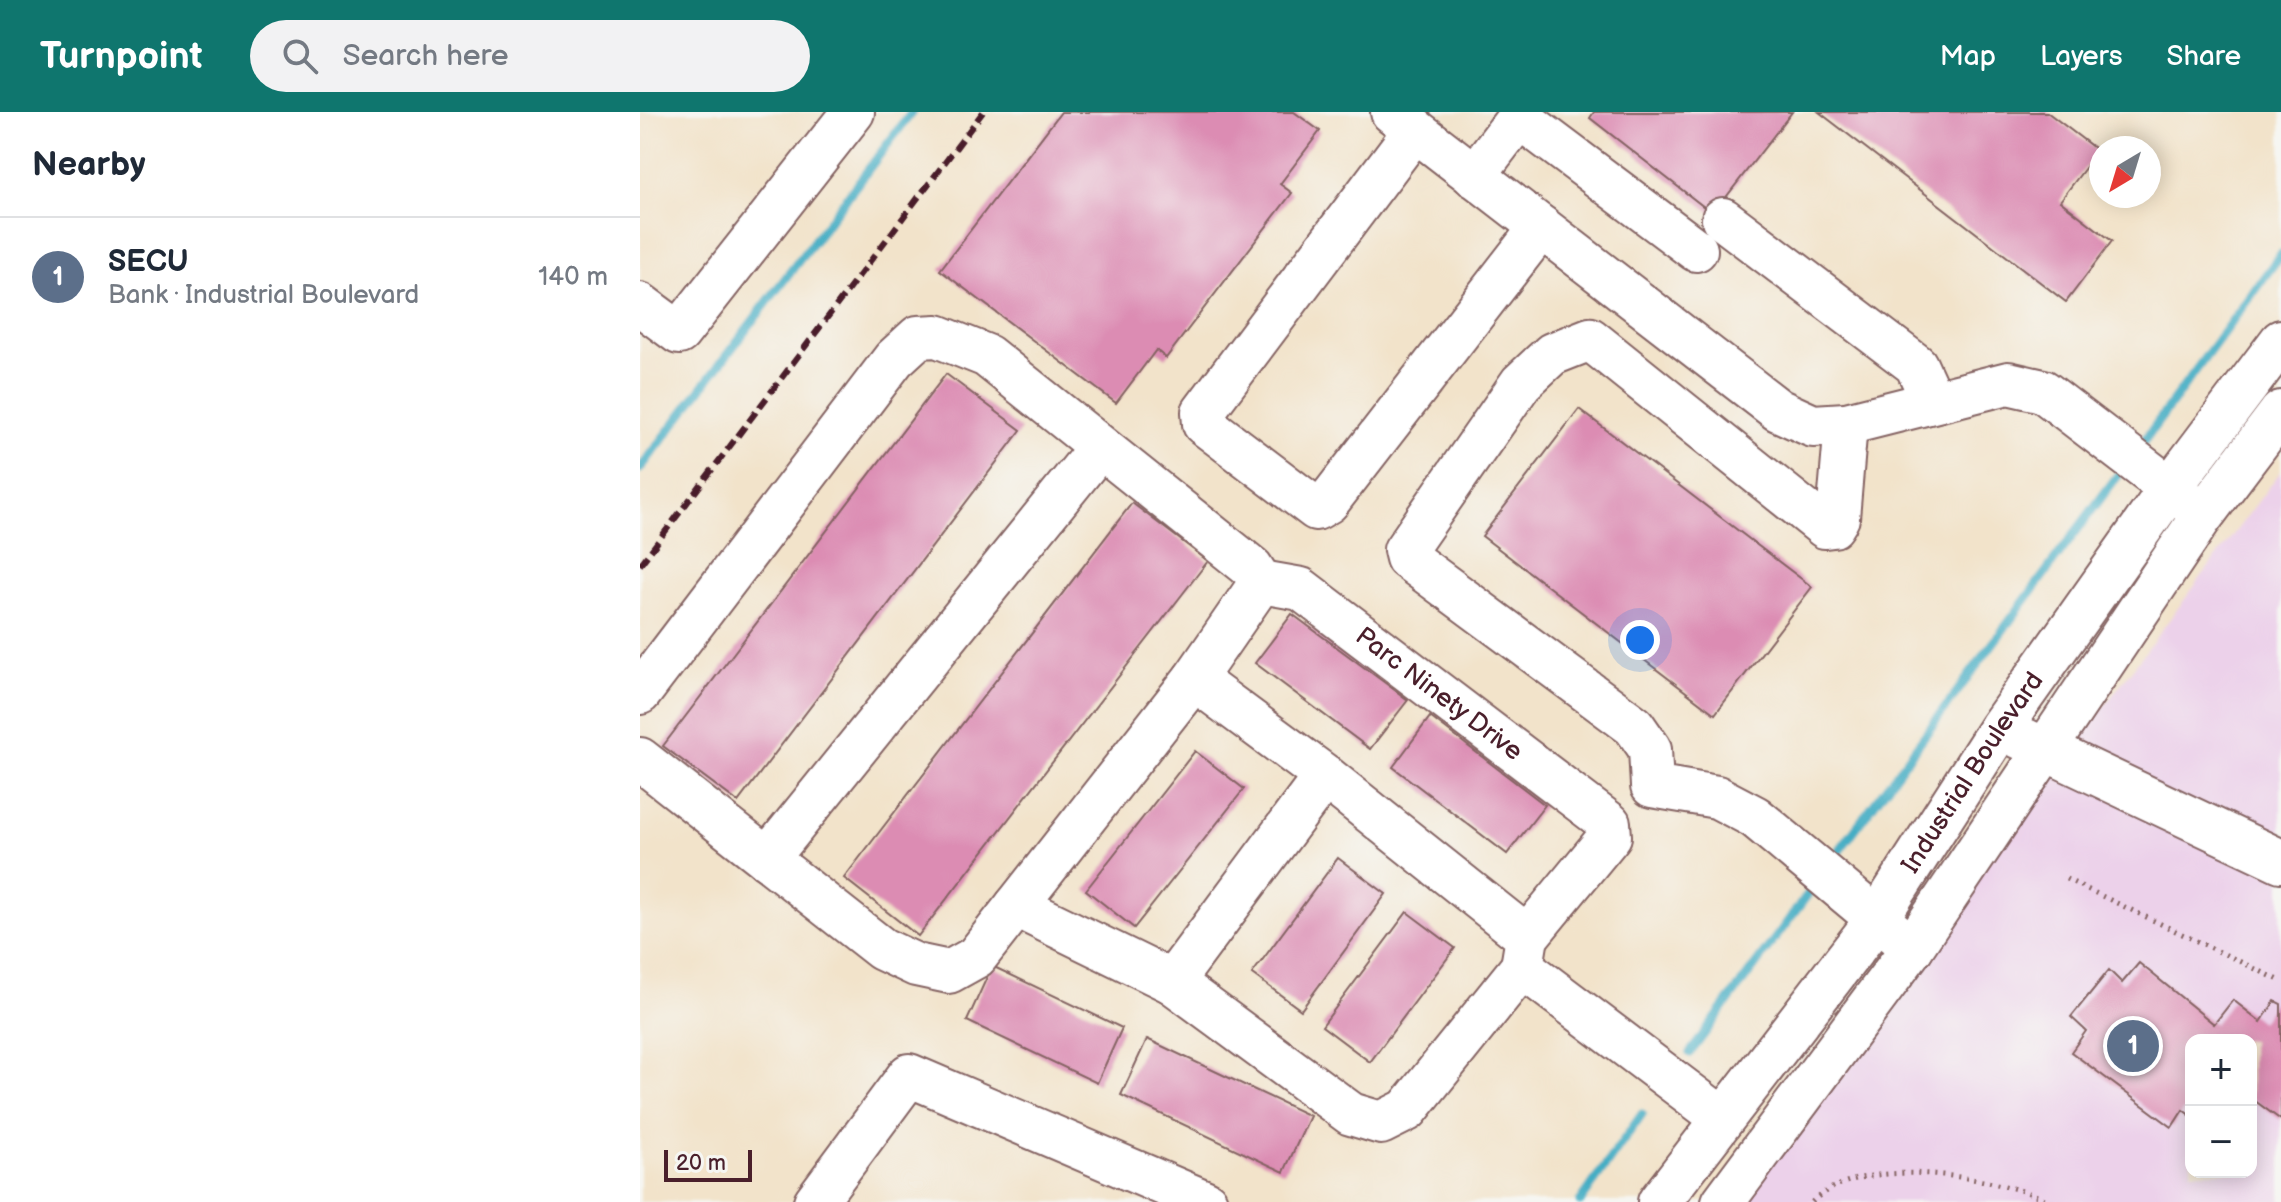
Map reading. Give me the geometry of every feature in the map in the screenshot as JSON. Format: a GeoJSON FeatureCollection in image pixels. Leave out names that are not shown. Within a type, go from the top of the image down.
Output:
{"type":"FeatureCollection","features":[{"type":"Feature","properties":{"kind":"street"},"geometry":{"type":"LineString","coordinates":[[640,304],[679,333],[853,112]]}},
{"type":"Feature","properties":{"kind":"street"},"geometry":{"type":"LineString","coordinates":[[1474,176],[1521,114],[1696,250]]}},
{"type":"Feature","properties":{"kind":"street"},"geometry":{"type":"LineString","coordinates":[[1541,227],[1328,502],[1316,509],[1204,424],[1203,412],[1403,121],[1541,227],[1623,292],[1778,410],[1813,426],[1846,424],[1971,389],[2016,384],[2043,391],[2204,514]]}},
{"type":"Feature","properties":{"kind":"street"},"geometry":{"type":"LineString","coordinates":[[1723,219],[1916,365],[1932,400]]}},
{"type":"Feature","properties":{"kind":"street"},"geometry":{"type":"LineString","coordinates":[[1623,292],[1590,339],[1552,354],[1521,383],[1405,550],[1407,558],[1634,726],[1650,749],[1652,786],[1717,797],[1755,817],[1912,948]]}},
{"type":"Feature","properties":{"kind":"street"},"geometry":{"type":"LineString","coordinates":[[640,693],[894,359],[918,337],[937,336],[987,356],[1252,568],[1261,582],[1194,679],[976,957],[949,972],[916,965],[882,949],[640,759]]}},
{"type":"Feature","properties":{"kind":"street"},"geometry":{"type":"LineString","coordinates":[[1590,339],[1825,527],[1833,526],[1838,518],[1846,424]]}},
{"type":"Feature","properties":{"kind":"street","name":"Industrial Boulevard"},"geometry":{"type":"LineString","coordinates":[[1659,1202],[1877,919],[2161,481],[2281,341]]}},
{"type":"Feature","properties":{"kind":"street","name":"Industrial Boulevard"},"geometry":{"type":"LineString","coordinates":[[1723,1202],[1912,948],[2204,514],[2281,412]]}},
{"type":"Feature","properties":{"kind":"street"},"geometry":{"type":"LineString","coordinates":[[767,859],[1100,447]]}},
{"type":"Feature","properties":{"kind":"street","name":"Parc Ninety Drive"},"geometry":{"type":"LineString","coordinates":[[1261,582],[1301,589],[1609,823],[1610,836],[1525,952]]}},
{"type":"Feature","properties":{"kind":"street"},"geometry":{"type":"LineString","coordinates":[[1194,679],[1325,776],[1525,952],[1722,1118]]}},
{"type":"Feature","properties":{"kind":"street"},"geometry":{"type":"LineString","coordinates":[[2000,728],[2281,861]]}},
{"type":"Feature","properties":{"kind":"street"},"geometry":{"type":"LineString","coordinates":[[1172,982],[1325,776]]}},
{"type":"Feature","properties":{"kind":"street"},"geometry":{"type":"LineString","coordinates":[[1016,906],[1172,982],[1351,1114],[1381,1123],[1407,1110],[1525,952]]}},
{"type":"Feature","properties":{"kind":"street"},"geometry":{"type":"LineString","coordinates":[[815,1202],[896,1063],[1206,1202]]}},
{"type":"Feature","properties":{"kind":"path"},"geometry":{"type":"LineString","coordinates":[[2066,879],[2281,981]]}},
{"type":"Feature","properties":{"kind":"path"},"geometry":{"type":"LineString","coordinates":[[1812,1202],[1823,1191],[1843,1183],[1891,1173],[1961,1178],[2029,1192],[2052,1202]]}},
{"type":"Feature","properties":{"kind":"shaded area"},"geometry":{"type":"Polygon","coordinates":[[[2281,471],[2281,1202],[1732,1202],[2281,471]]]}},
{"type":"Feature","properties":{"kind":"building"},"geometry":{"type":"Polygon","coordinates":[[[1061,112],[1294,112],[1320,131],[1280,184],[1292,193],[1166,358],[1156,350],[1116,403],[940,270],[1061,112]]]}},
{"type":"Feature","properties":{"kind":"building"},"geometry":{"type":"Polygon","coordinates":[[[1594,112],[1792,112],[1713,214],[1590,118],[1594,112]]]}},
{"type":"Feature","properties":{"kind":"building"},"geometry":{"type":"Polygon","coordinates":[[[1819,112],[2047,112],[2089,144],[2089,163],[2060,201],[2112,241],[2066,302],[1819,112]]]}},
{"type":"Feature","properties":{"kind":"building"},"geometry":{"type":"Polygon","coordinates":[[[946,374],[1021,430],[738,802],[663,746],[946,374]]]}},
{"type":"Feature","properties":{"kind":"building"},"geometry":{"type":"Polygon","coordinates":[[[1579,409],[1812,587],[1715,714],[1482,536],[1579,409]]]}},
{"type":"Feature","properties":{"kind":"building"},"geometry":{"type":"Polygon","coordinates":[[[1132,503],[1208,561],[918,936],[844,878],[1132,503]]]}},
{"type":"Feature","properties":{"kind":"building"},"geometry":{"type":"Polygon","coordinates":[[[1292,614],[1408,700],[1370,749],[1255,663],[1292,614]]]}},
{"type":"Feature","properties":{"kind":"building"},"geometry":{"type":"Polygon","coordinates":[[[1430,717],[1545,805],[1507,854],[1393,767],[1430,717]]]}},
{"type":"Feature","properties":{"kind":"building"},"geometry":{"type":"Polygon","coordinates":[[[1195,751],[1244,789],[1134,928],[1086,890],[1195,751]]]}},
{"type":"Feature","properties":{"kind":"building"},"geometry":{"type":"Polygon","coordinates":[[[1338,858],[1386,894],[1301,1010],[1252,974],[1338,858]]]}},
{"type":"Feature","properties":{"kind":"building"},"geometry":{"type":"Polygon","coordinates":[[[1407,912],[1455,948],[1370,1062],[1322,1026],[1407,912]]]}},
{"type":"Feature","properties":{"kind":"building"},"geometry":{"type":"Polygon","coordinates":[[[2139,963],[2214,1024],[2233,1000],[2261,1022],[2275,1001],[2281,1004],[2281,1120],[2257,1102],[2257,1034],[2185,1034],[2185,1112],[2183,1110],[2172,1127],[2071,1052],[2086,1031],[2071,1017],[2109,970],[2122,983],[2139,963]]]}},
{"type":"Feature","properties":{"kind":"building"},"geometry":{"type":"Polygon","coordinates":[[[992,966],[1122,1028],[1097,1083],[967,1021],[992,966]]]}},
{"type":"Feature","properties":{"kind":"building"},"geometry":{"type":"Polygon","coordinates":[[[1147,1039],[1310,1116],[1284,1172],[1121,1095],[1147,1039]]]}},
{"type":"Feature","properties":{"kind":"waterway"},"geometry":{"type":"LineString","coordinates":[[640,469],[912,112]]}},
{"type":"Feature","properties":{"kind":"waterway"},"geometry":{"type":"LineString","coordinates":[[2138,449],[2281,254]]}},
{"type":"Feature","properties":{"kind":"waterway"},"geometry":{"type":"LineString","coordinates":[[1830,863],[2124,467]]}},
{"type":"Feature","properties":{"kind":"waterway"},"geometry":{"type":"LineString","coordinates":[[1690,1053],[1817,882]]}},
{"type":"Feature","properties":{"kind":"waterway"},"geometry":{"type":"LineString","coordinates":[[1580,1202],[1642,1114]]}},
{"type":"Feature","properties":{"kind":"railway"},"geometry":{"type":"LineString","coordinates":[[640,565],[983,112]]}},
{"type":"Feature","properties":{"kind":"place","name":"SECU"},"geometry":{"type":"Point","coordinates":[2133,1046]}}]}
